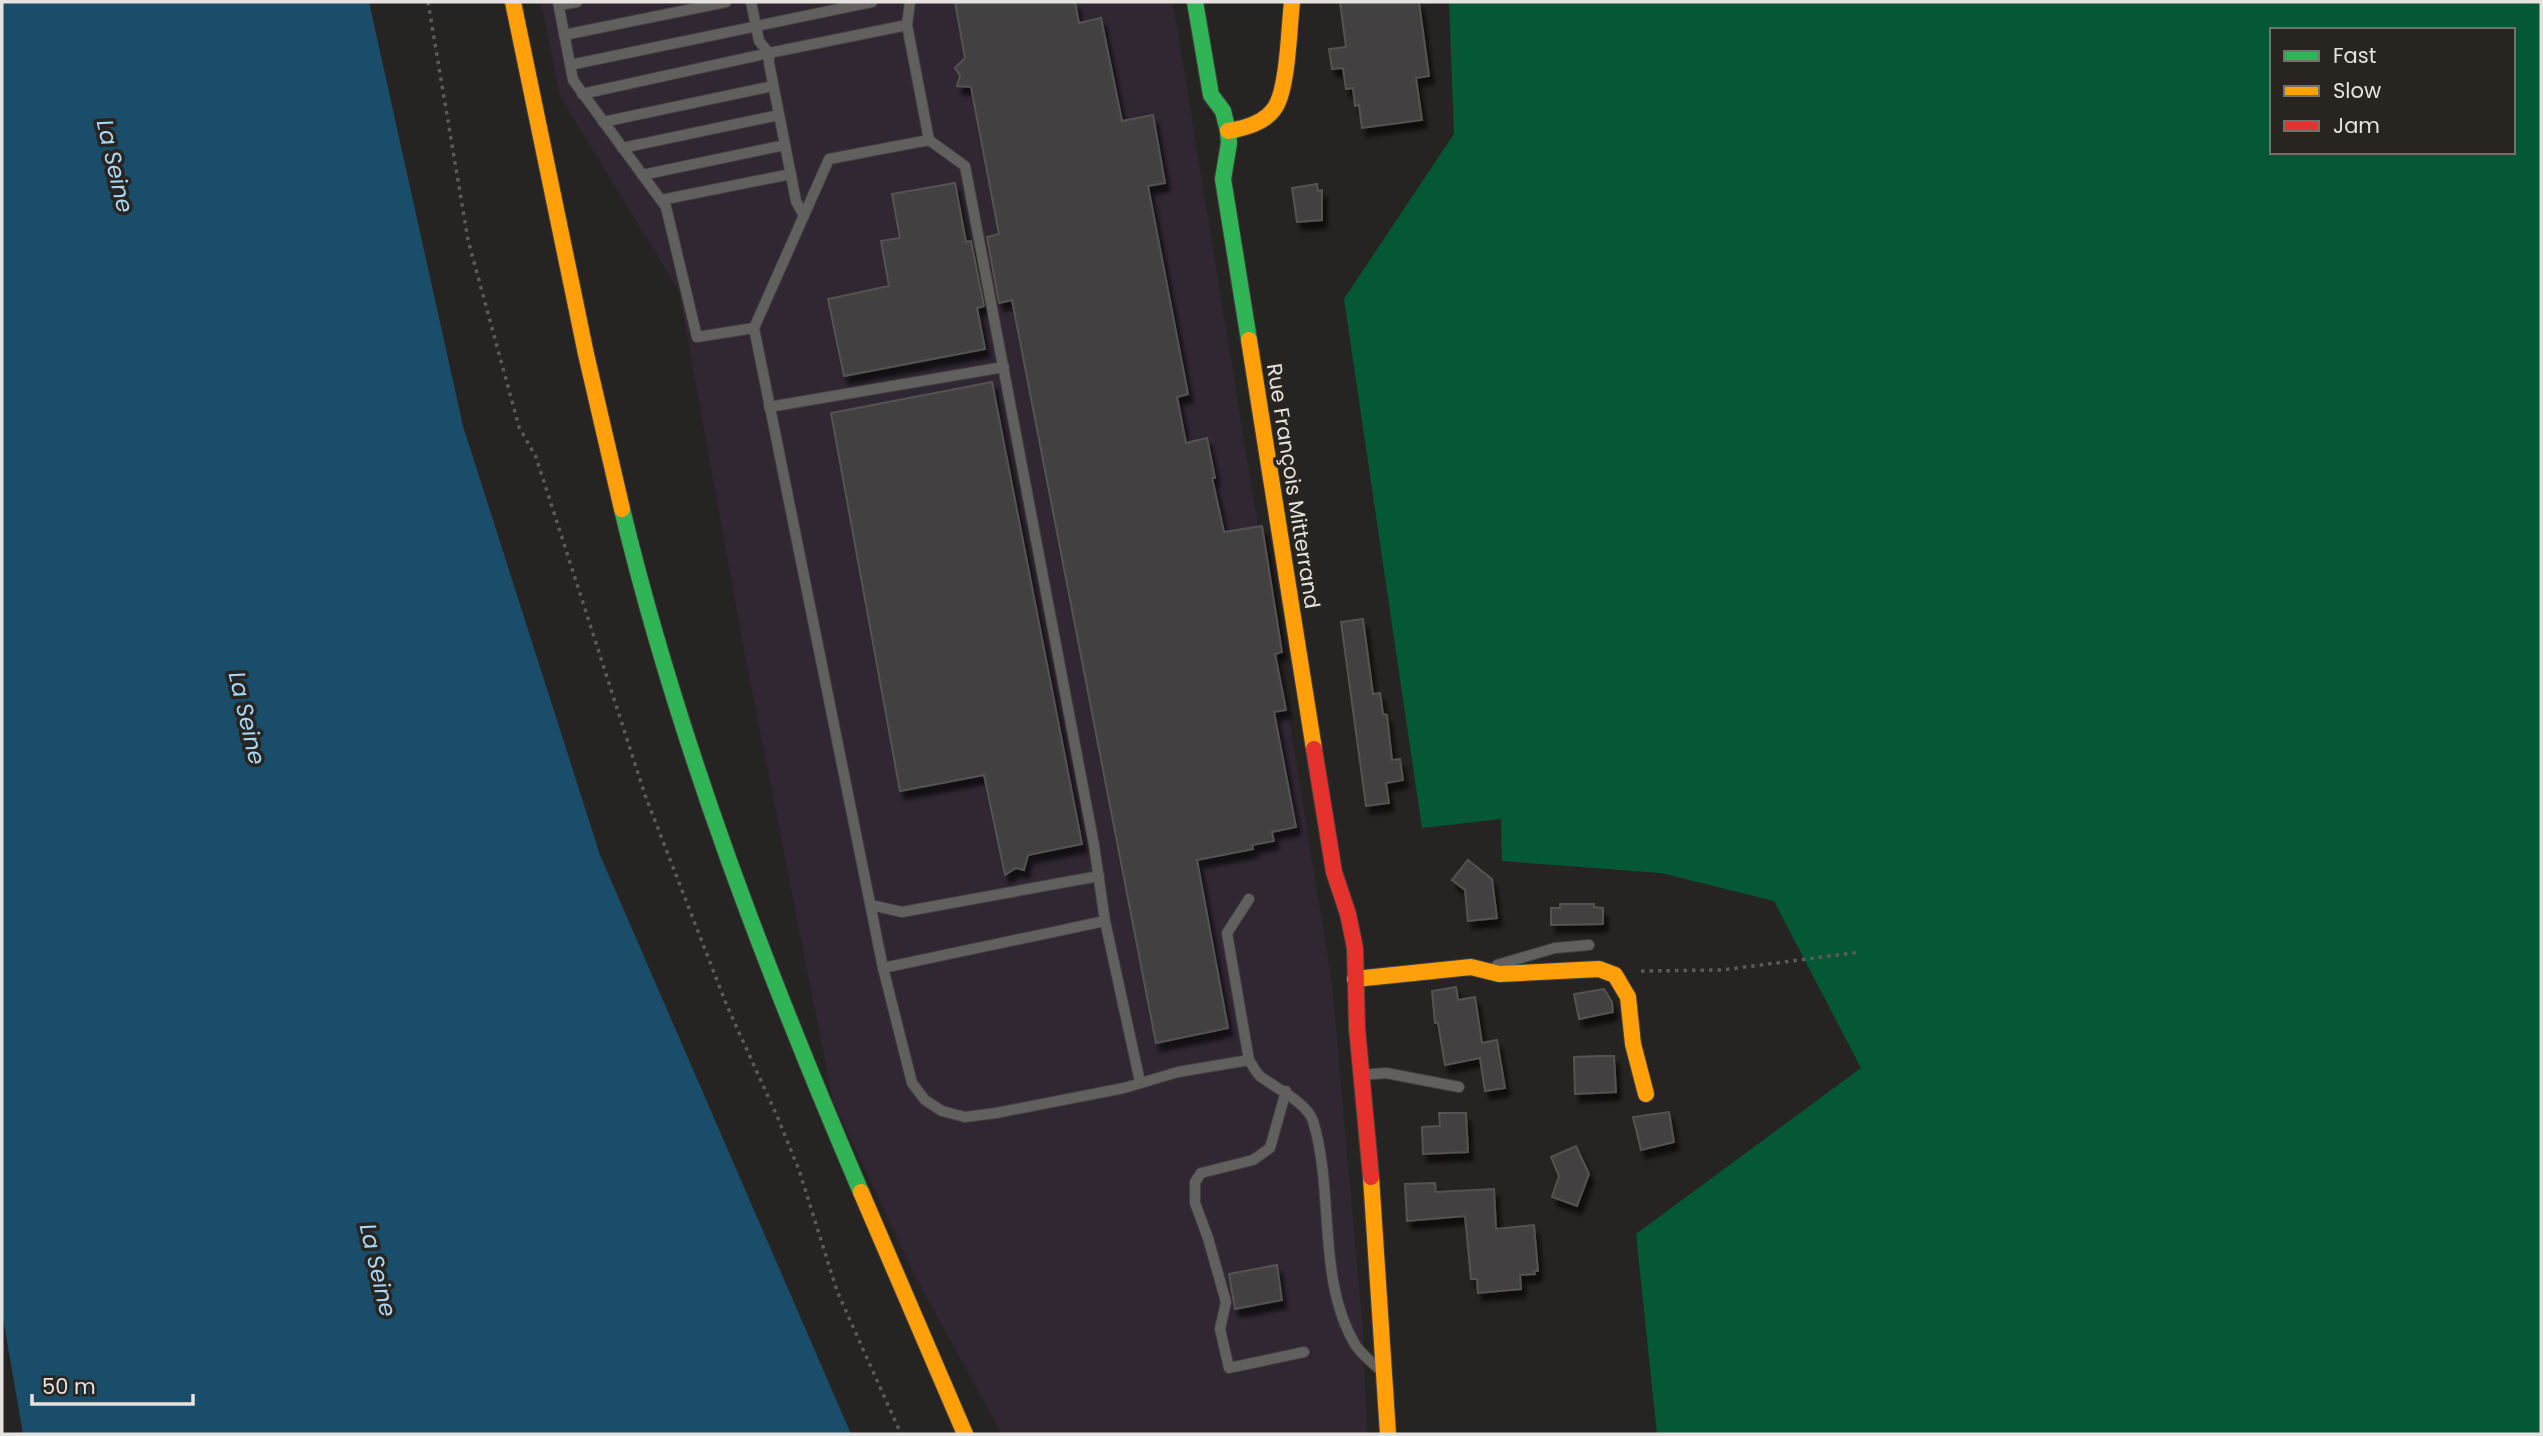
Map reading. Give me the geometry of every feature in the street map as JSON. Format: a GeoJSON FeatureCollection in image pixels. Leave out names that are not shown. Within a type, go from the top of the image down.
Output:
{"type":"FeatureCollection","features":[{"type":"Feature","properties":{"kind":"street"},"geometry":{"type":"LineString","coordinates":[[513,2],[607,451],[637,573],[676,706],[783,1006],[965,1434]]}},
{"type":"Feature","properties":{"kind":"street","name":"Rue François Mitterrand"},"geometry":{"type":"LineString","coordinates":[[1195,2],[1211,95],[1223,111],[1228,131],[1229,143],[1223,179],[1334,872],[1348,911],[1356,960],[1355,1013],[1368,1122],[1375,1246],[1382,1305],[1388,1434]]}},
{"type":"Feature","properties":{"kind":"street"},"geometry":{"type":"LineString","coordinates":[[1228,131],[1253,125],[1277,104],[1292,2]]}},
{"type":"Feature","properties":{"kind":"street"},"geometry":{"type":"LineString","coordinates":[[1355,979],[1471,967],[1499,974],[1599,969],[1615,975],[1628,996],[1633,1044],[1646,1094]]}},
{"type":"Feature","properties":{"kind":"lane"},"geometry":{"type":"LineString","coordinates":[[577,2],[558,4],[573,80],[666,206],[697,337],[754,328]]}},
{"type":"Feature","properties":{"kind":"lane"},"geometry":{"type":"LineString","coordinates":[[564,35],[726,2]]}},
{"type":"Feature","properties":{"kind":"lane"},"geometry":{"type":"LineString","coordinates":[[751,2],[759,41],[769,53],[796,201],[804,216]]}},
{"type":"Feature","properties":{"kind":"lane"},"geometry":{"type":"LineString","coordinates":[[570,65],[872,2]]}},
{"type":"Feature","properties":{"kind":"lane"},"geometry":{"type":"LineString","coordinates":[[910,2],[907,25],[929,140],[965,166],[1105,921],[1140,1082]]}},
{"type":"Feature","properties":{"kind":"lane"},"geometry":{"type":"LineString","coordinates":[[582,94],[907,25]]}},
{"type":"Feature","properties":{"kind":"lane"},"geometry":{"type":"LineString","coordinates":[[603,122],[773,86]]}},
{"type":"Feature","properties":{"kind":"lane"},"geometry":{"type":"LineString","coordinates":[[622,148],[779,115]]}},
{"type":"Feature","properties":{"kind":"lane"},"geometry":{"type":"LineString","coordinates":[[929,140],[829,159],[754,328],[883,968],[912,1083],[925,1100],[942,1111],[965,1117],[996,1114],[1124,1088],[1178,1072],[1249,1060]]}},
{"type":"Feature","properties":{"kind":"lane"},"geometry":{"type":"LineString","coordinates":[[642,175],[785,145]]}},
{"type":"Feature","properties":{"kind":"lane"},"geometry":{"type":"LineString","coordinates":[[661,200],[791,174]]}},
{"type":"Feature","properties":{"kind":"lane"},"geometry":{"type":"LineString","coordinates":[[769,407],[1004,367]]}},
{"type":"Feature","properties":{"kind":"lane"},"geometry":{"type":"LineString","coordinates":[[871,905],[902,912],[1098,876]]}},
{"type":"Feature","properties":{"kind":"lane"},"geometry":{"type":"LineString","coordinates":[[1249,899],[1227,933],[1249,1060],[1259,1076],[1286,1091],[1312,1118],[1320,1153],[1333,1274],[1342,1316],[1357,1348],[1386,1375]]}},
{"type":"Feature","properties":{"kind":"lane"},"geometry":{"type":"LineString","coordinates":[[883,968],[1105,921]]}},
{"type":"Feature","properties":{"kind":"lane"},"geometry":{"type":"LineString","coordinates":[[1485,970],[1533,953],[1589,945]]}},
{"type":"Feature","properties":{"kind":"lane"},"geometry":{"type":"LineString","coordinates":[[1362,1075],[1386,1073],[1459,1087]]}},
{"type":"Feature","properties":{"kind":"lane"},"geometry":{"type":"LineString","coordinates":[[1286,1091],[1270,1149],[1253,1160],[1201,1173],[1195,1182],[1194,1192],[1195,1203],[1226,1302],[1220,1329],[1229,1368],[1304,1352]]}},
{"type":"Feature","properties":{"kind":"path"},"geometry":{"type":"LineString","coordinates":[[428,2],[468,240],[519,427],[536,457],[650,808],[727,1006],[799,1170],[837,1291],[901,1434]]}},
{"type":"Feature","properties":{"kind":"path"},"geometry":{"type":"LineString","coordinates":[[1615,975],[1631,971],[1722,970],[1861,952]]}},
{"type":"Feature","properties":{"kind":"shaded area"},"geometry":{"type":"Polygon","coordinates":[[[541,2],[1173,2],[1332,984],[1363,1331],[1367,1434],[1002,1434],[915,1276],[833,1101],[743,644],[679,291],[560,96],[541,2]]]}},
{"type":"Feature","properties":{"kind":"green space"},"geometry":{"type":"Polygon","coordinates":[[[1449,2],[2541,2],[2541,1434],[1657,1434],[1636,1234],[1861,1068],[1774,901],[1661,873],[1502,861],[1501,819],[1422,828],[1344,299],[1454,134],[1449,2]]]}},
{"type":"Feature","properties":{"kind":"water","name":"La Seine"},"geometry":{"type":"Polygon","coordinates":[[[2,2],[369,2],[463,426],[600,855],[851,1434],[23,1434],[2,1312],[2,2]]]}},
{"type":"Feature","properties":{"kind":"building"},"geometry":{"type":"Polygon","coordinates":[[[955,2],[1075,2],[1079,23],[1101,18],[1122,121],[1153,115],[1165,183],[1148,186],[1188,394],[1177,397],[1186,443],[1207,438],[1215,478],[1212,478],[1224,532],[1262,526],[1282,652],[1275,654],[1286,710],[1274,712],[1296,827],[1272,832],[1274,841],[1252,845],[1253,849],[1197,860],[1228,1028],[1156,1043],[1012,300],[999,303],[987,237],[999,234],[971,87],[957,86],[960,76],[955,68],[965,58],[955,2]]]}},
{"type":"Feature","properties":{"kind":"building"},"geometry":{"type":"Polygon","coordinates":[[[1340,2],[1419,2],[1429,76],[1416,78],[1422,120],[1362,128],[1359,105],[1355,106],[1353,88],[1346,89],[1343,68],[1332,69],[1329,49],[1346,47],[1340,2]]]}},
{"type":"Feature","properties":{"kind":"building"},"geometry":{"type":"Polygon","coordinates":[[[955,183],[966,242],[971,241],[984,306],[977,308],[985,349],[844,376],[828,299],[889,286],[881,241],[900,238],[892,194],[955,183]]]}},
{"type":"Feature","properties":{"kind":"building"},"geometry":{"type":"Polygon","coordinates":[[[1317,184],[1318,191],[1322,190],[1322,220],[1297,222],[1292,188],[1317,184]]]}},
{"type":"Feature","properties":{"kind":"building"},"geometry":{"type":"Polygon","coordinates":[[[992,382],[1082,844],[1028,855],[1024,870],[1016,868],[1005,875],[984,775],[900,791],[831,413],[992,382]]]}},
{"type":"Feature","properties":{"kind":"building"},"geometry":{"type":"Polygon","coordinates":[[[1363,619],[1373,694],[1380,693],[1383,714],[1387,715],[1392,760],[1400,759],[1403,780],[1386,783],[1389,803],[1366,806],[1341,622],[1363,619]]]}},
{"type":"Feature","properties":{"kind":"building"},"geometry":{"type":"Polygon","coordinates":[[[1468,860],[1492,879],[1497,918],[1468,921],[1465,890],[1452,880],[1468,860]]]}},
{"type":"Feature","properties":{"kind":"building"},"geometry":{"type":"Polygon","coordinates":[[[1560,904],[1594,904],[1594,907],[1603,908],[1603,924],[1551,925],[1551,908],[1560,908],[1560,904]]]}},
{"type":"Feature","properties":{"kind":"building"},"geometry":{"type":"Polygon","coordinates":[[[1456,987],[1458,1000],[1475,997],[1482,1043],[1497,1040],[1505,1088],[1485,1091],[1480,1058],[1445,1065],[1438,1023],[1435,1023],[1432,991],[1456,987]]]}},
{"type":"Feature","properties":{"kind":"building"},"geometry":{"type":"Polygon","coordinates":[[[1604,989],[1612,1002],[1613,1012],[1579,1019],[1574,994],[1604,989]]]}},
{"type":"Feature","properties":{"kind":"building"},"geometry":{"type":"Polygon","coordinates":[[[1614,1056],[1616,1092],[1575,1094],[1574,1057],[1614,1056]]]}},
{"type":"Feature","properties":{"kind":"building"},"geometry":{"type":"Polygon","coordinates":[[[1669,1112],[1674,1142],[1641,1150],[1633,1117],[1669,1112]]]}},
{"type":"Feature","properties":{"kind":"building"},"geometry":{"type":"Polygon","coordinates":[[[1439,1113],[1466,1113],[1468,1152],[1423,1154],[1422,1127],[1440,1126],[1439,1113]]]}},
{"type":"Feature","properties":{"kind":"building"},"geometry":{"type":"Polygon","coordinates":[[[1576,1146],[1589,1174],[1577,1206],[1552,1197],[1559,1176],[1551,1157],[1576,1146]]]}},
{"type":"Feature","properties":{"kind":"building"},"geometry":{"type":"Polygon","coordinates":[[[1435,1183],[1436,1192],[1494,1189],[1496,1229],[1534,1225],[1538,1271],[1534,1271],[1535,1274],[1520,1275],[1521,1289],[1478,1293],[1477,1279],[1471,1279],[1465,1216],[1407,1221],[1405,1184],[1435,1183]]]}},
{"type":"Feature","properties":{"kind":"building"},"geometry":{"type":"Polygon","coordinates":[[[1277,1265],[1282,1300],[1235,1309],[1229,1274],[1277,1265]]]}},
{"type":"Feature","properties":{"kind":"traffic: fast"},"geometry":{"type":"LineString","coordinates":[[1195,2],[1211,95],[1223,111],[1228,131],[1229,143],[1223,179],[1249,340]]}},
{"type":"Feature","properties":{"kind":"traffic: fast"},"geometry":{"type":"LineString","coordinates":[[622,509],[670,684],[727,856],[792,1025],[861,1192]]}},
{"type":"Feature","properties":{"kind":"traffic: slow"},"geometry":{"type":"LineString","coordinates":[[513,2],[586,354],[622,509]]}},
{"type":"Feature","properties":{"kind":"traffic: slow"},"geometry":{"type":"LineString","coordinates":[[1228,131],[1261,121],[1276,106],[1286,71],[1292,2]]}},
{"type":"Feature","properties":{"kind":"traffic: slow"},"geometry":{"type":"LineString","coordinates":[[1249,340],[1314,749]]}},
{"type":"Feature","properties":{"kind":"traffic: slow"},"geometry":{"type":"LineString","coordinates":[[1355,979],[1471,967],[1499,974],[1599,969],[1615,975],[1628,997],[1633,1044],[1646,1094]]}},
{"type":"Feature","properties":{"kind":"traffic: slow"},"geometry":{"type":"LineString","coordinates":[[1371,1177],[1388,1434]]}},
{"type":"Feature","properties":{"kind":"traffic: slow"},"geometry":{"type":"LineString","coordinates":[[861,1192],[965,1434]]}},
{"type":"Feature","properties":{"kind":"traffic: jam"},"geometry":{"type":"LineString","coordinates":[[1314,749],[1334,872],[1348,914],[1355,948],[1357,1028],[1371,1177]]}}]}
